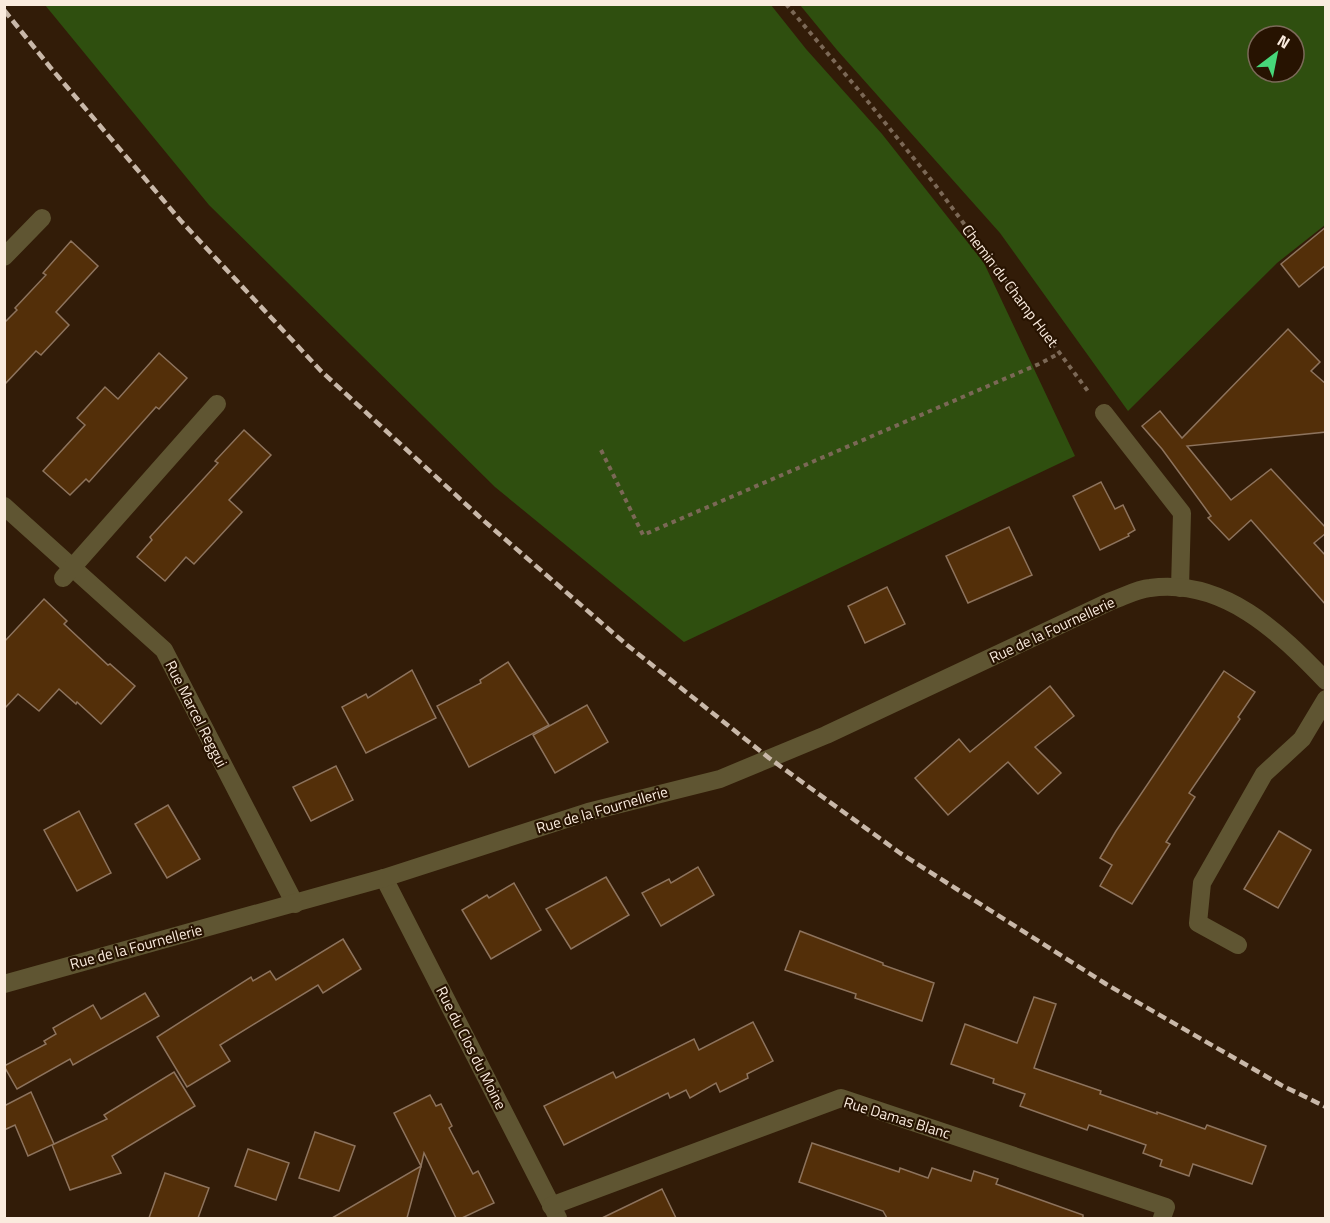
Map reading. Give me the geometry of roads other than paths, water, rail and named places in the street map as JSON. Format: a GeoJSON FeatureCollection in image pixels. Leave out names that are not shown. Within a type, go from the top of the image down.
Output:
{"type":"FeatureCollection","features":[{"type":"Feature","properties":{"kind":"street"},"geometry":{"type":"LineString","coordinates":[[4,257],[42,218]]}},
{"type":"Feature","properties":{"kind":"street"},"geometry":{"type":"LineString","coordinates":[[68,573],[217,404]]}},
{"type":"Feature","properties":{"kind":"street"},"geometry":{"type":"LineString","coordinates":[[1104,413],[1182,513],[1180,588]]}},
{"type":"Feature","properties":{"kind":"street","name":"Rue Marcel Reggui"},"geometry":{"type":"LineString","coordinates":[[4,506],[68,573],[164,650],[295,904]]}},
{"type":"Feature","properties":{"kind":"street","name":"Rue de la Fournellerie"},"geometry":{"type":"LineString","coordinates":[[4,984],[384,878],[588,812],[720,778],[826,735],[1111,601],[1149,588],[1204,591],[1233,603],[1258,618],[1294,648],[1326,681]]}},
{"type":"Feature","properties":{"kind":"street"},"geometry":{"type":"LineString","coordinates":[[1238,945],[1198,923],[1202,883],[1264,774],[1302,739],[1326,699]]}},
{"type":"Feature","properties":{"kind":"street","name":"Rue du Clos du Moine"},"geometry":{"type":"LineString","coordinates":[[384,878],[554,1212]]}},
{"type":"Feature","properties":{"kind":"street","name":"Rue Damas Blanc"},"geometry":{"type":"LineString","coordinates":[[554,1212],[841,1098],[1166,1207],[1162,1218]]}},
{"type":"Feature","properties":{"kind":"railway"},"geometry":{"type":"LineString","coordinates":[[4,10],[181,221],[321,371],[483,520],[627,645],[769,758],[900,853],[1106,984],[1281,1085],[1326,1107]]}}]}
